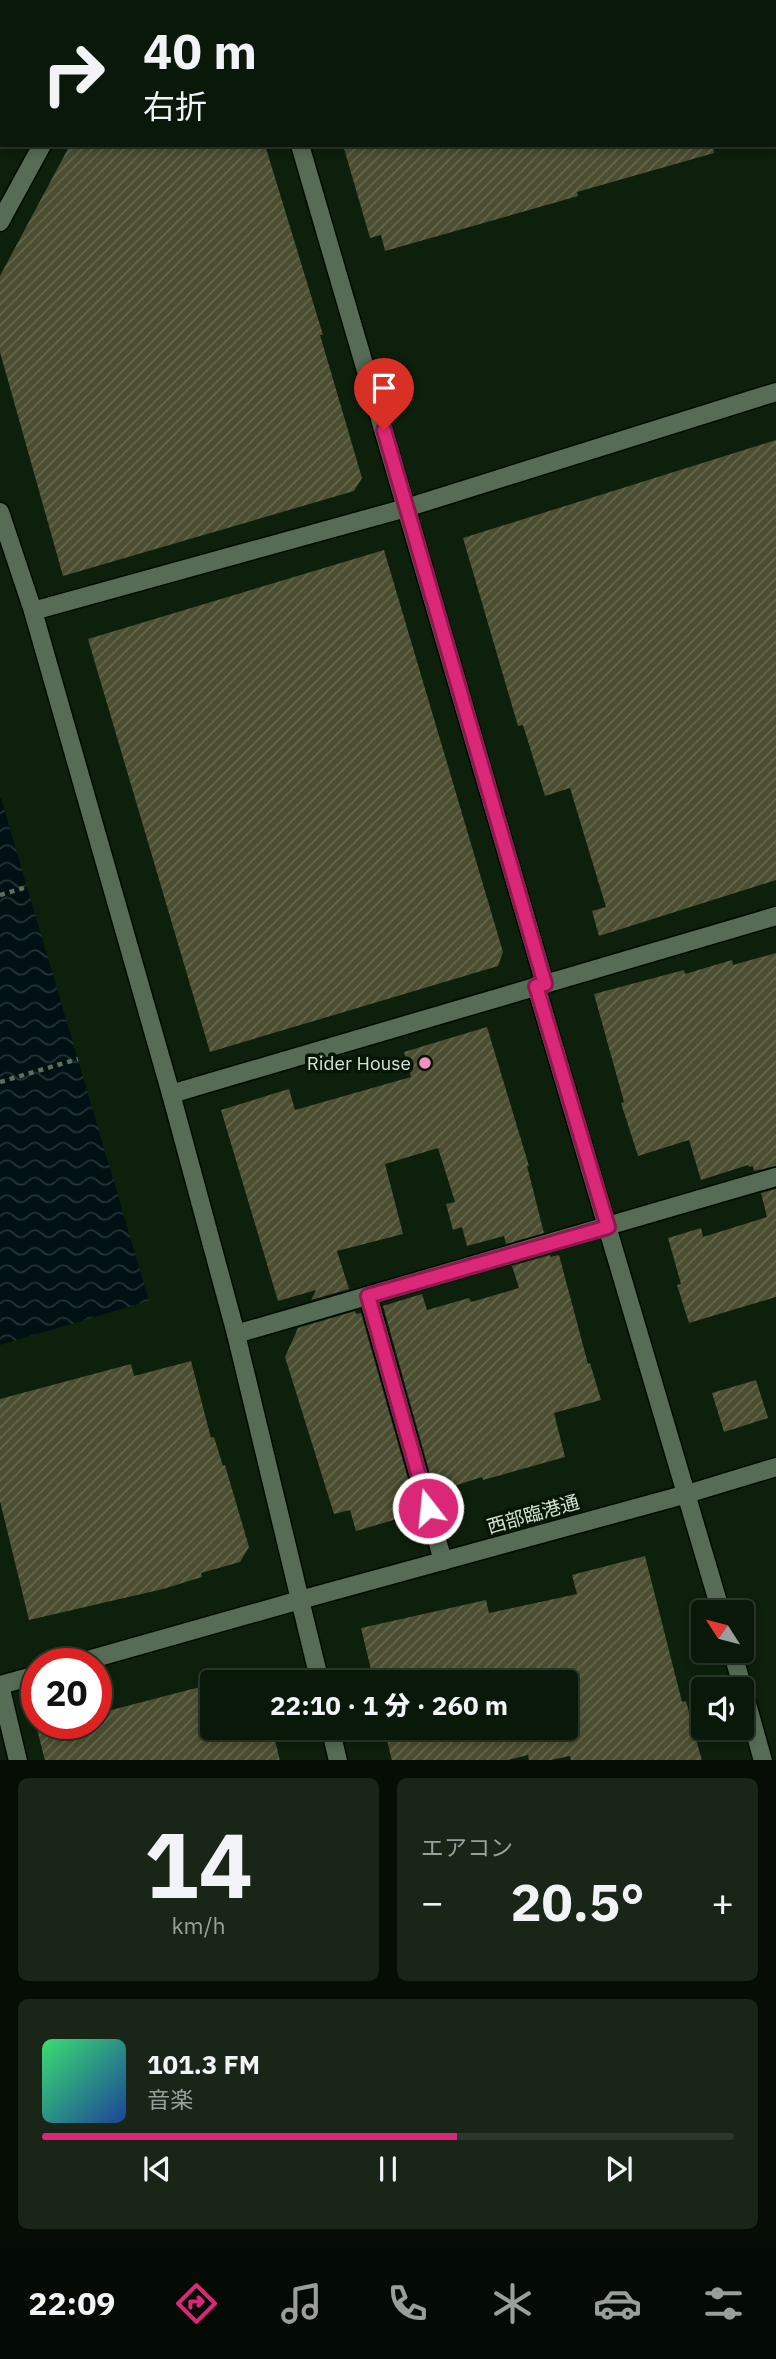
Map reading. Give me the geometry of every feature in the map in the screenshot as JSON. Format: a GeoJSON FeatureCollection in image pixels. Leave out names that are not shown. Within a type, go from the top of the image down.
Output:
{"type":"FeatureCollection","features":[{"type":"Feature","properties":{"kind":"street"},"geometry":{"type":"LineString","coordinates":[[0,222],[41,147]]}},
{"type":"Feature","properties":{"kind":"street"},"geometry":{"type":"LineString","coordinates":[[301,147],[406,508],[608,1227],[718,1600]]}},
{"type":"Feature","properties":{"kind":"street"},"geometry":{"type":"LineString","coordinates":[[33,611],[406,508],[776,392]]}},
{"type":"Feature","properties":{"kind":"street"},"geometry":{"type":"LineString","coordinates":[[0,512],[33,611],[171,1094],[236,1334],[317,1670]]}},
{"type":"Feature","properties":{"kind":"street"},"geometry":{"type":"LineString","coordinates":[[171,1094],[776,916]]}},
{"type":"Feature","properties":{"kind":"street"},"geometry":{"type":"LineString","coordinates":[[236,1334],[776,1177]]}},
{"type":"Feature","properties":{"kind":"street"},"geometry":{"type":"LineString","coordinates":[[368,1296],[443,1561]]}},
{"type":"Feature","properties":{"kind":"street","name":"西部臨港通"},"geometry":{"type":"LineString","coordinates":[[112,1653],[776,1467]]}},
{"type":"Feature","properties":{"kind":"street"},"geometry":{"type":"LineString","coordinates":[[736,1663],[763,1760]]}},
{"type":"Feature","properties":{"kind":"street"},"geometry":{"type":"LineString","coordinates":[[18,1760],[0,1685],[21,1679]]}},
{"type":"Feature","properties":{"kind":"street"},"geometry":{"type":"LineString","coordinates":[[333,1740],[338,1760]]}},
{"type":"Feature","properties":{"kind":"path"},"geometry":{"type":"LineString","coordinates":[[0,895],[27,887]]}},
{"type":"Feature","properties":{"kind":"path"},"geometry":{"type":"LineString","coordinates":[[0,1082],[78,1059]]}},
{"type":"Feature","properties":{"kind":"water"},"geometry":{"type":"Polygon","coordinates":[[[0,795],[149,1301],[0,1345],[0,795]]]}},
{"type":"Feature","properties":{"kind":"building"},"geometry":{"type":"Polygon","coordinates":[[[69,147],[266,147],[323,335],[320,335],[362,478],[354,491],[63,576],[0,352],[0,276],[69,147]]]}},
{"type":"Feature","properties":{"kind":"building"},"geometry":{"type":"Polygon","coordinates":[[[344,147],[713,147],[714,153],[577,192],[578,196],[385,251],[381,235],[370,238],[344,147]]]}},
{"type":"Feature","properties":{"kind":"building"},"geometry":{"type":"Polygon","coordinates":[[[776,440],[776,880],[599,936],[592,911],[606,907],[570,788],[545,796],[523,725],[518,726],[463,538],[776,440]]]}},
{"type":"Feature","properties":{"kind":"building"},"geometry":{"type":"Polygon","coordinates":[[[384,550],[503,952],[498,966],[210,1052],[88,639],[384,550]]]}},
{"type":"Feature","properties":{"kind":"building"},"geometry":{"type":"Polygon","coordinates":[[[776,953],[776,1166],[754,1171],[753,1166],[748,1165],[701,1180],[689,1140],[638,1156],[621,1103],[624,1102],[594,994],[684,970],[685,974],[732,960],[733,965],[776,953]]]}},
{"type":"Feature","properties":{"kind":"building"},"geometry":{"type":"Polygon","coordinates":[[[487,1027],[529,1166],[544,1233],[506,1244],[504,1236],[467,1246],[462,1227],[453,1230],[446,1204],[455,1202],[438,1148],[385,1164],[403,1234],[337,1251],[349,1289],[311,1300],[316,1290],[278,1301],[221,1110],[289,1089],[295,1110],[411,1077],[404,1052],[487,1027]]]}},
{"type":"Feature","properties":{"kind":"building"},"geometry":{"type":"Polygon","coordinates":[[[776,1189],[776,1297],[689,1323],[677,1285],[681,1284],[668,1238],[701,1228],[703,1237],[767,1217],[761,1193],[776,1189]]]}},
{"type":"Feature","properties":{"kind":"building"},"geometry":{"type":"Polygon","coordinates":[[[559,1255],[588,1364],[590,1363],[601,1400],[554,1413],[565,1457],[483,1480],[482,1477],[435,1492],[383,1306],[422,1294],[427,1310],[469,1298],[471,1302],[519,1288],[512,1266],[559,1255]]]}},
{"type":"Feature","properties":{"kind":"building"},"geometry":{"type":"Polygon","coordinates":[[[355,1311],[356,1314],[361,1313],[414,1500],[410,1501],[414,1514],[356,1531],[350,1510],[334,1514],[285,1357],[298,1328],[355,1311]]]}},
{"type":"Feature","properties":{"kind":"building"},"geometry":{"type":"Polygon","coordinates":[[[191,1361],[211,1438],[214,1437],[223,1466],[225,1465],[249,1547],[240,1562],[201,1573],[202,1577],[163,1589],[29,1620],[0,1501],[0,1399],[131,1364],[134,1376],[191,1361]]]}},
{"type":"Feature","properties":{"kind":"building"},"geometry":{"type":"Polygon","coordinates":[[[756,1380],[768,1418],[724,1432],[712,1393],[756,1380]]]}},
{"type":"Feature","properties":{"kind":"building"},"geometry":{"type":"Polygon","coordinates":[[[645,1556],[682,1702],[686,1701],[691,1720],[691,1740],[696,1740],[702,1760],[571,1760],[570,1756],[551,1760],[529,1760],[528,1755],[508,1760],[392,1760],[387,1740],[578,1740],[578,1670],[371,1670],[361,1628],[486,1600],[489,1613],[577,1594],[572,1575],[645,1556]]]}},
{"type":"Feature","properties":{"kind":"building"},"geometry":{"type":"Polygon","coordinates":[[[200,1687],[200,1740],[275,1740],[280,1760],[45,1760],[40,1739],[112,1739],[112,1710],[200,1687]]]}},
{"type":"Feature","properties":{"kind":"place","name":"Rider House"},"geometry":{"type":"Point","coordinates":[425,1063]}},
{"type":"Feature","properties":{"kind":"route"},"geometry":{"type":"LineString","coordinates":[[384,430],[545,984],[536,986],[608,1227],[368,1296],[428,1508]]}}]}
